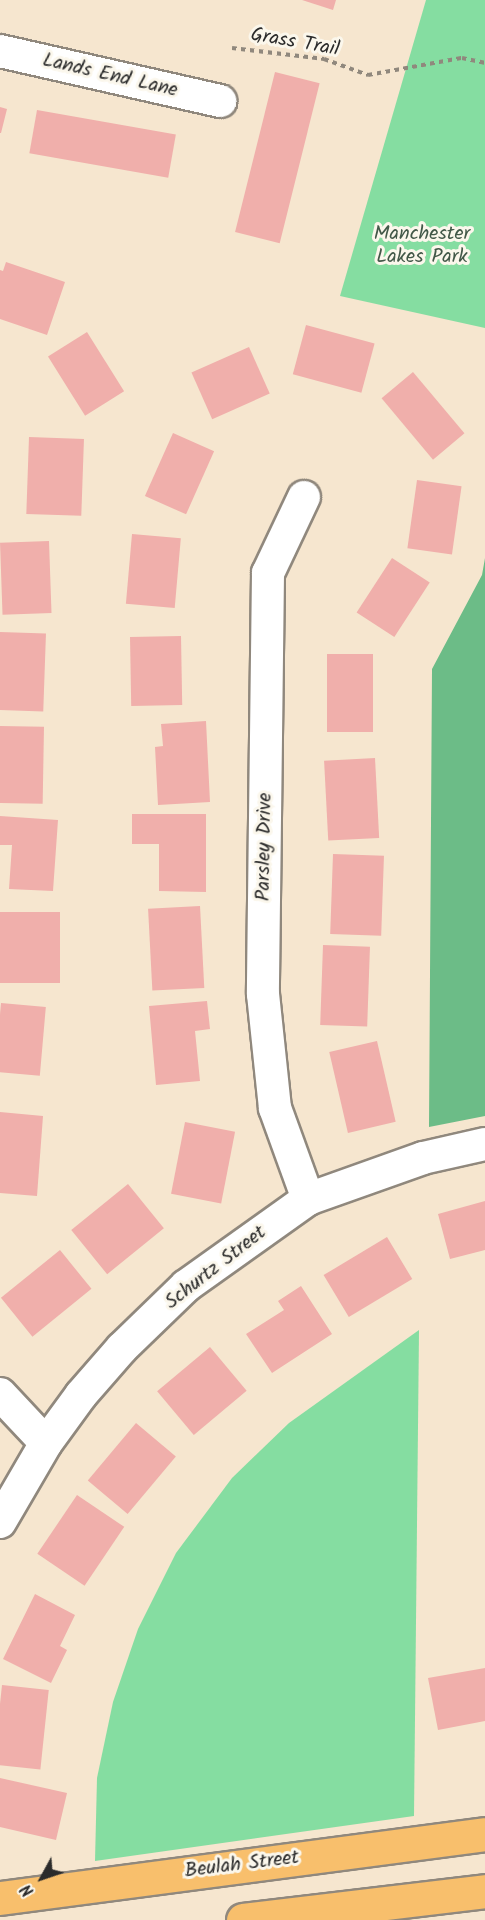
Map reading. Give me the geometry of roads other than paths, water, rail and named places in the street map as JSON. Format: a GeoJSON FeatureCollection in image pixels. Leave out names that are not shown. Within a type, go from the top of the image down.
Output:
{"type":"FeatureCollection","features":[{"type":"Feature","properties":{"kind":"main road","name":"Beulah Street"},"geometry":{"type":"LineString","coordinates":[[0,1898],[485,1834]]}},
{"type":"Feature","properties":{"kind":"main road"},"geometry":{"type":"LineString","coordinates":[[243,1920],[485,1891]]}},
{"type":"Feature","properties":{"kind":"street","name":"Lands End Lane"},"geometry":{"type":"LineString","coordinates":[[0,51],[220,101]]}},
{"type":"Feature","properties":{"kind":"street","name":"Parsley Drive"},"geometry":{"type":"LineString","coordinates":[[304,497],[268,573],[263,994],[275,1108],[308,1199]]}},
{"type":"Feature","properties":{"kind":"street","name":"Schurtz Street"},"geometry":{"type":"LineString","coordinates":[[0,1522],[46,1443],[122,1348],[186,1286],[308,1199],[423,1158],[485,1144]]}},
{"type":"Feature","properties":{"kind":"street"},"geometry":{"type":"LineString","coordinates":[[0,1395],[46,1443]]}},
{"type":"Feature","properties":{"kind":"park label","name":"Manchester Lakes Park"},"geometry":{"type":"Point","coordinates":[422,246]}}]}
